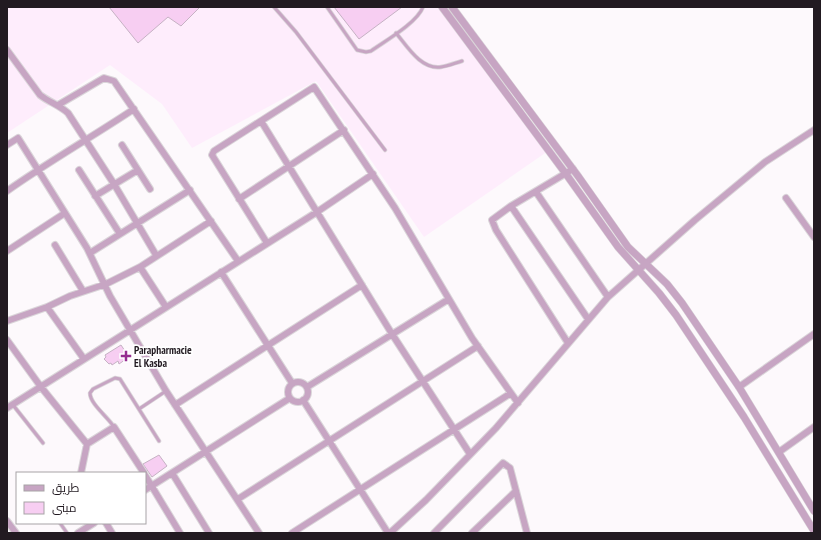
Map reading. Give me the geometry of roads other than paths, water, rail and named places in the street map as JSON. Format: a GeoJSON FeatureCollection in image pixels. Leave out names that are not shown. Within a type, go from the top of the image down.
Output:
{"type":"FeatureCollection","features":[{"type":"Feature","properties":{"kind":"street"},"geometry":{"type":"LineString","coordinates":[[442,7],[566,174],[615,244],[660,293],[676,315],[748,424],[814,532]]}},
{"type":"Feature","properties":{"kind":"street"},"geometry":{"type":"LineString","coordinates":[[452,7],[573,169],[619,236],[672,290],[739,387],[814,511]]}},
{"type":"Feature","properties":{"kind":"street"},"geometry":{"type":"LineString","coordinates":[[7,50],[40,95],[58,105],[68,113],[114,184],[156,255]]}},
{"type":"Feature","properties":{"kind":"street"},"geometry":{"type":"LineString","coordinates":[[58,105],[104,78],[114,81],[238,261]]}},
{"type":"Feature","properties":{"kind":"street"},"geometry":{"type":"LineString","coordinates":[[267,243],[212,154],[214,151],[314,87],[373,174],[434,271],[449,299],[478,346],[518,403]]}},
{"type":"Feature","properties":{"kind":"street"},"geometry":{"type":"LineString","coordinates":[[7,191],[38,169],[86,141],[134,109]]}},
{"type":"Feature","properties":{"kind":"street"},"geometry":{"type":"LineString","coordinates":[[261,121],[422,382],[470,454]]}},
{"type":"Feature","properties":{"kind":"street"},"geometry":{"type":"LineString","coordinates":[[239,199],[344,130]]}},
{"type":"Feature","properties":{"kind":"street"},"geometry":{"type":"LineString","coordinates":[[303,400],[359,490],[389,533],[426,500],[518,403],[588,318],[608,297],[695,220],[765,162],[814,130]]}},
{"type":"Feature","properties":{"kind":"street"},"geometry":{"type":"LineString","coordinates":[[7,145],[18,138],[90,253],[106,284],[110,296],[166,391],[259,533]]}},
{"type":"Feature","properties":{"kind":"street"},"geometry":{"type":"LineString","coordinates":[[122,145],[150,189]]}},
{"type":"Feature","properties":{"kind":"street"},"geometry":{"type":"LineString","coordinates":[[568,343],[493,224],[492,220],[511,206],[573,169]]}},
{"type":"Feature","properties":{"kind":"street"},"geometry":{"type":"LineString","coordinates":[[79,170],[120,234]]}},
{"type":"Feature","properties":{"kind":"street"},"geometry":{"type":"LineString","coordinates":[[95,196],[138,170]]}},
{"type":"Feature","properties":{"kind":"street"},"geometry":{"type":"LineString","coordinates":[[10,407],[166,306],[317,212],[373,174]]}},
{"type":"Feature","properties":{"kind":"street"},"geometry":{"type":"LineString","coordinates":[[90,253],[190,190]]}},
{"type":"Feature","properties":{"kind":"street"},"geometry":{"type":"LineString","coordinates":[[536,192],[608,297]]}},
{"type":"Feature","properties":{"kind":"street"},"geometry":{"type":"LineString","coordinates":[[786,198],[814,237]]}},
{"type":"Feature","properties":{"kind":"street"},"geometry":{"type":"LineString","coordinates":[[511,206],[588,318]]}},
{"type":"Feature","properties":{"kind":"street"},"geometry":{"type":"LineString","coordinates":[[7,251],[65,213]]}},
{"type":"Feature","properties":{"kind":"street"},"geometry":{"type":"LineString","coordinates":[[7,321],[83,291],[106,284],[140,266],[211,221]]}},
{"type":"Feature","properties":{"kind":"street"},"geometry":{"type":"LineString","coordinates":[[55,245],[83,291]]}},
{"type":"Feature","properties":{"kind":"street"},"geometry":{"type":"LineString","coordinates":[[140,266],[166,306]]}},
{"type":"Feature","properties":{"kind":"street"},"geometry":{"type":"LineString","coordinates":[[221,272],[292,383]]}},
{"type":"Feature","properties":{"kind":"street"},"geometry":{"type":"LineString","coordinates":[[175,405],[362,285]]}},
{"type":"Feature","properties":{"kind":"street"},"geometry":{"type":"LineString","coordinates":[[307,387],[449,299]]}},
{"type":"Feature","properties":{"kind":"street"},"geometry":{"type":"LineString","coordinates":[[47,306],[84,359]]}},
{"type":"Feature","properties":{"kind":"street"},"geometry":{"type":"LineString","coordinates":[[739,387],[814,334]]}},
{"type":"Feature","properties":{"kind":"street"},"geometry":{"type":"LineString","coordinates":[[7,340],[41,387],[87,444]]}},
{"type":"Feature","properties":{"kind":"street"},"geometry":{"type":"LineString","coordinates":[[238,499],[478,346]]}},
{"type":"Feature","properties":{"kind":"street"},"geometry":{"type":"LineString","coordinates":[[302,382],[307,387],[307,395],[303,400],[298,402],[290,398],[288,392],[292,383],[302,382]]}},
{"type":"Feature","properties":{"kind":"street"},"geometry":{"type":"LineString","coordinates":[[292,533],[511,393]]}},
{"type":"Feature","properties":{"kind":"street"},"geometry":{"type":"LineString","coordinates":[[146,489],[290,398]]}},
{"type":"Feature","properties":{"kind":"street"},"geometry":{"type":"LineString","coordinates":[[81,472],[87,444],[114,427],[144,472]]}},
{"type":"Feature","properties":{"kind":"street"},"geometry":{"type":"LineString","coordinates":[[779,452],[814,427]]}},
{"type":"Feature","properties":{"kind":"street"},"geometry":{"type":"LineString","coordinates":[[434,533],[503,463],[510,468],[527,533]]}},
{"type":"Feature","properties":{"kind":"street"},"geometry":{"type":"LineString","coordinates":[[172,473],[210,533]]}},
{"type":"Feature","properties":{"kind":"street"},"geometry":{"type":"LineString","coordinates":[[146,476],[180,533]]}},
{"type":"Feature","properties":{"kind":"street"},"geometry":{"type":"LineString","coordinates":[[472,533],[516,491]]}},
{"type":"Feature","properties":{"kind":"street"},"geometry":{"type":"LineString","coordinates":[[7,521],[16,533]]}},
{"type":"Feature","properties":{"kind":"street"},"geometry":{"type":"LineString","coordinates":[[78,533],[92,524]]}},
{"type":"Feature","properties":{"kind":"street"},"geometry":{"type":"LineString","coordinates":[[107,524],[112,533]]}},
{"type":"Feature","properties":{"kind":"lane"},"geometry":{"type":"LineString","coordinates":[[274,7],[296,32],[386,150]]}},
{"type":"Feature","properties":{"kind":"lane"},"geometry":{"type":"LineString","coordinates":[[326,7],[357,50],[362,52],[371,51],[396,33],[421,12],[423,7]]}},
{"type":"Feature","properties":{"kind":"lane"},"geometry":{"type":"LineString","coordinates":[[396,33],[423,63],[432,67],[441,67],[462,61]]}},
{"type":"Feature","properties":{"kind":"lane"},"geometry":{"type":"LineString","coordinates":[[114,427],[90,398],[90,394],[93,389],[112,378],[120,379],[159,441]]}},
{"type":"Feature","properties":{"kind":"lane"},"geometry":{"type":"LineString","coordinates":[[139,409],[166,391]]}},
{"type":"Feature","properties":{"kind":"lane"},"geometry":{"type":"LineString","coordinates":[[10,407],[43,443]]}},
{"type":"Feature","properties":{"kind":"lane"},"geometry":{"type":"LineString","coordinates":[[61,524],[67,533]]}},
{"type":"Feature","properties":{"kind":"place","name":"Parapharmacie El Kasba"},"geometry":{"type":"Point","coordinates":[126,356]}}]}
